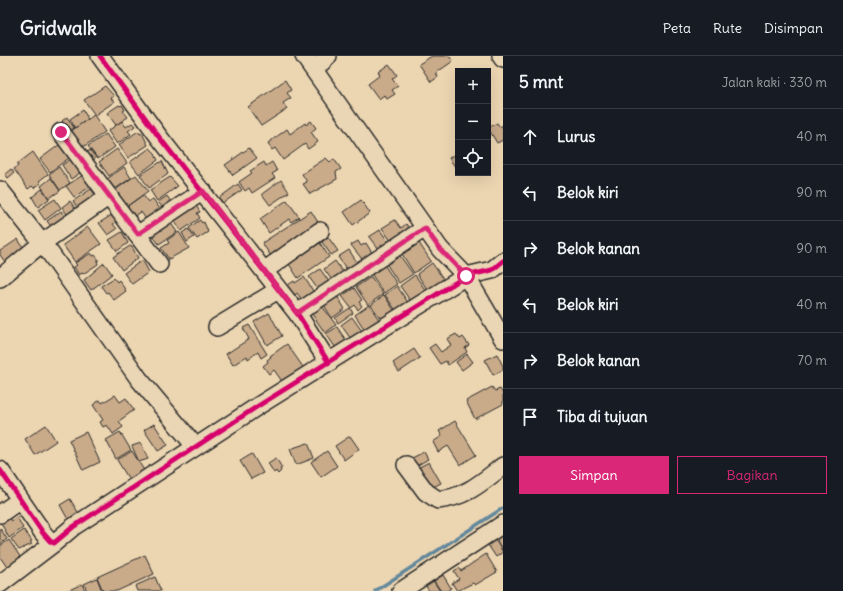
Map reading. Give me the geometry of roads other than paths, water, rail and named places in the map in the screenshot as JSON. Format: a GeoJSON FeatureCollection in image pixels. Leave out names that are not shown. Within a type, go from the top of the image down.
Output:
{"type":"FeatureCollection","features":[{"type":"Feature","properties":{"kind":"street"},"geometry":{"type":"LineString","coordinates":[[100,56],[159,137],[203,191],[297,313],[329,362]]}},
{"type":"Feature","properties":{"kind":"street"},"geometry":{"type":"LineString","coordinates":[[304,56],[440,249],[466,276],[503,339]]}},
{"type":"Feature","properties":{"kind":"street"},"geometry":{"type":"LineString","coordinates":[[314,70],[328,56]]}},
{"type":"Feature","properties":{"kind":"street"},"geometry":{"type":"LineString","coordinates":[[61,132],[159,264]]}},
{"type":"Feature","properties":{"kind":"street"},"geometry":{"type":"LineString","coordinates":[[0,190],[42,243],[139,379],[195,446]]}},
{"type":"Feature","properties":{"kind":"street"},"geometry":{"type":"LineString","coordinates":[[138,234],[203,191]]}},
{"type":"Feature","properties":{"kind":"street"},"geometry":{"type":"LineString","coordinates":[[0,278],[42,243],[109,196]]}},
{"type":"Feature","properties":{"kind":"street"},"geometry":{"type":"LineString","coordinates":[[297,313],[425,228]]}},
{"type":"Feature","properties":{"kind":"street"},"geometry":{"type":"LineString","coordinates":[[264,271],[320,231]]}},
{"type":"Feature","properties":{"kind":"street"},"geometry":{"type":"LineString","coordinates":[[0,584],[73,527],[195,446],[466,276],[492,270],[503,262]]}},
{"type":"Feature","properties":{"kind":"street"},"geometry":{"type":"LineString","coordinates":[[217,327],[278,290]]}},
{"type":"Feature","properties":{"kind":"street"},"geometry":{"type":"LineString","coordinates":[[406,465],[426,492],[438,500],[453,499],[465,493],[503,466]]}},
{"type":"Feature","properties":{"kind":"street"},"geometry":{"type":"LineString","coordinates":[[0,470],[43,533],[50,542],[54,543]]}},
{"type":"Feature","properties":{"kind":"street"},"geometry":{"type":"LineString","coordinates":[[0,514],[20,500]]}},
{"type":"Feature","properties":{"kind":"street"},"geometry":{"type":"LineString","coordinates":[[401,591],[503,524]]}},
{"type":"Feature","properties":{"kind":"waterway"},"geometry":{"type":"LineString","coordinates":[[375,591],[503,508]]}}]}
